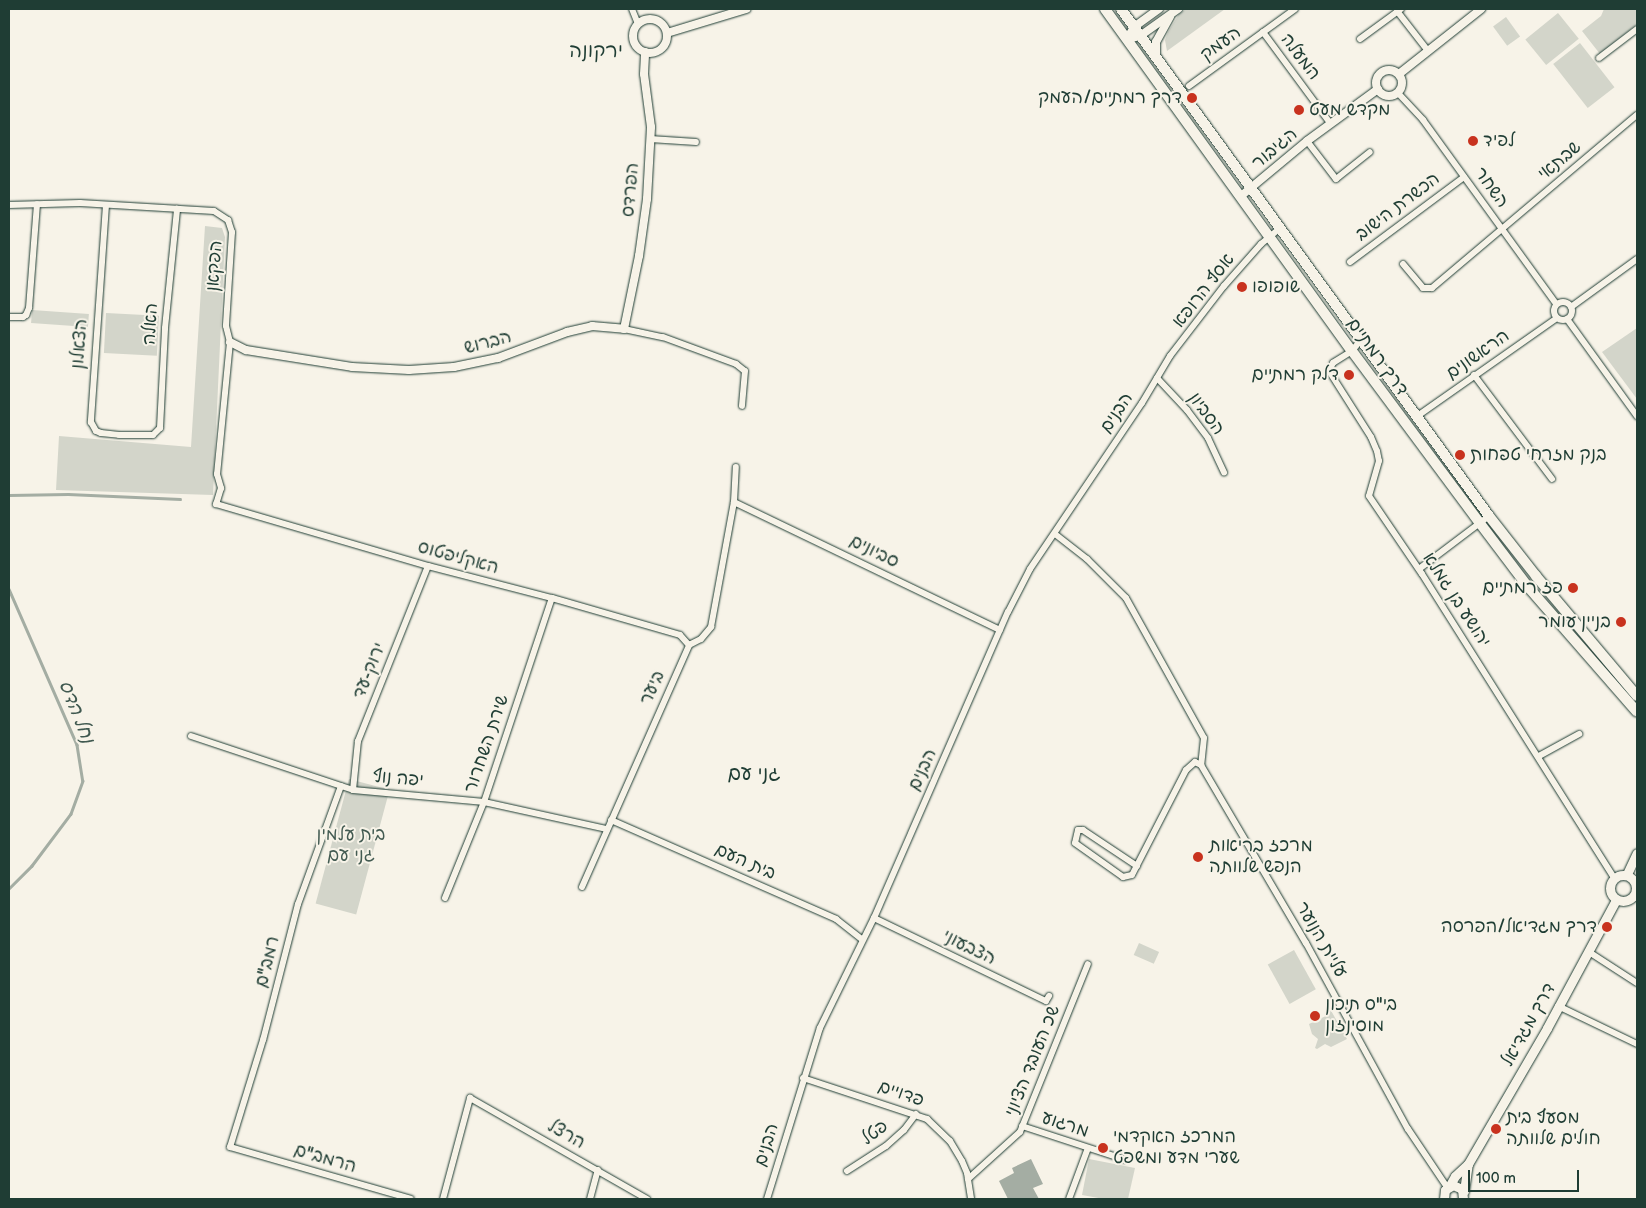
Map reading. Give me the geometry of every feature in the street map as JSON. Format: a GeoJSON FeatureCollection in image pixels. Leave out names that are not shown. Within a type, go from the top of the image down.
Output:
{"type":"FeatureCollection","features":[{"type":"Feature","properties":{"kind":"main road","name":"דרך רמתיים"},"geometry":{"type":"LineString","coordinates":[[1105,9],[1268,236],[1479,522],[1529,588],[1637,712]]}},
{"type":"Feature","properties":{"kind":"main road","name":"דרך רמתיים"},"geometry":{"type":"LineString","coordinates":[[1121,9],[1252,188],[1360,341],[1489,516],[1637,696]]}},
{"type":"Feature","properties":{"kind":"main road"},"geometry":{"type":"LineString","coordinates":[[1627,874],[1637,853]]}},
{"type":"Feature","properties":{"kind":"main road"},"geometry":{"type":"LineString","coordinates":[[1620,874],[1627,874],[1636,883],[1635,897],[1626,902],[1616,900],[1610,893],[1615,878],[1620,874]]}},
{"type":"Feature","properties":{"kind":"main road","name":"דרך מגדיאל"},"geometry":{"type":"LineString","coordinates":[[1442,1198],[1455,1176],[1468,1164],[1589,952],[1616,900]]}},
{"type":"Feature","properties":{"kind":"main road","name":"דרך מגדיאל"},"geometry":{"type":"LineString","coordinates":[[1464,1197],[1468,1164]]}},
{"type":"Feature","properties":{"kind":"main road"},"geometry":{"type":"LineString","coordinates":[[1449,1186],[1457,1185],[1464,1197]]}},
{"type":"Feature","properties":{"kind":"street"},"geometry":{"type":"LineString","coordinates":[[632,9],[638,24]]}},
{"type":"Feature","properties":{"kind":"street"},"geometry":{"type":"LineString","coordinates":[[667,33],[746,9]]}},
{"type":"Feature","properties":{"kind":"street"},"geometry":{"type":"LineString","coordinates":[[1137,32],[1159,9]]}},
{"type":"Feature","properties":{"kind":"street","name":"העמק"},"geometry":{"type":"LineString","coordinates":[[1188,86],[1295,9]]}},
{"type":"Feature","properties":{"kind":"street"},"geometry":{"type":"LineString","coordinates":[[1399,74],[1481,9]]}},
{"type":"Feature","properties":{"kind":"street"},"geometry":{"type":"LineString","coordinates":[[1127,39],[1176,10]]}},
{"type":"Feature","properties":{"kind":"street"},"geometry":{"type":"LineString","coordinates":[[1156,59],[1156,42],[1176,10]]}},
{"type":"Feature","properties":{"kind":"street"},"geometry":{"type":"LineString","coordinates":[[1360,39],[1399,10],[1428,51]]}},
{"type":"Feature","properties":{"kind":"street"},"geometry":{"type":"LineString","coordinates":[[645,20],[656,20],[665,27],[667,33],[667,41],[661,50],[651,53],[645,52],[634,43],[634,29],[645,20]]}},
{"type":"Feature","properties":{"kind":"street"},"geometry":{"type":"LineString","coordinates":[[1600,58],[1637,29]]}},
{"type":"Feature","properties":{"kind":"street","name":"המעלה"},"geometry":{"type":"LineString","coordinates":[[1263,32],[1330,123]]}},
{"type":"Feature","properties":{"kind":"street","name":"הפרדס"},"geometry":{"type":"LineString","coordinates":[[624,328],[639,256],[647,199],[651,127],[644,74],[645,52]]}},
{"type":"Feature","properties":{"kind":"street"},"geometry":{"type":"LineString","coordinates":[[1392,70],[1399,74],[1403,81],[1398,93],[1387,96],[1378,89],[1376,80],[1384,71],[1392,70]]}},
{"type":"Feature","properties":{"kind":"street","name":"הגיבור"},"geometry":{"type":"LineString","coordinates":[[1241,196],[1330,123],[1378,89]]}},
{"type":"Feature","properties":{"kind":"street","name":"השחר"},"geometry":{"type":"LineString","coordinates":[[1398,93],[1423,120],[1556,304]]}},
{"type":"Feature","properties":{"kind":"street","name":"שבתאי"},"geometry":{"type":"LineString","coordinates":[[1403,264],[1423,288],[1432,288],[1637,115]]}},
{"type":"Feature","properties":{"kind":"street"},"geometry":{"type":"LineString","coordinates":[[650,139],[696,142]]}},
{"type":"Feature","properties":{"kind":"street"},"geometry":{"type":"LineString","coordinates":[[1307,141],[1336,179],[1370,152]]}},
{"type":"Feature","properties":{"kind":"street","name":"הכשרת הישוב"},"geometry":{"type":"LineString","coordinates":[[1350,262],[1464,176]]}},
{"type":"Feature","properties":{"kind":"street"},"geometry":{"type":"LineString","coordinates":[[9,317],[26,315],[29,308],[37,204]]}},
{"type":"Feature","properties":{"kind":"street","name":"הפקאן"},"geometry":{"type":"LineString","coordinates":[[9,205],[106,205],[214,211],[225,216],[231,225],[226,326],[230,342],[217,474],[221,488],[216,504]]}},
{"type":"Feature","properties":{"kind":"street","name":"הצאלון"},"geometry":{"type":"LineString","coordinates":[[106,205],[91,422],[96,431],[101,433],[149,435]]}},
{"type":"Feature","properties":{"kind":"street","name":"האלה"},"geometry":{"type":"LineString","coordinates":[[149,435],[157,433],[161,423],[165,328],[177,209]]}},
{"type":"Feature","properties":{"kind":"street","name":"אסף הרופא"},"geometry":{"type":"LineString","coordinates":[[1157,378],[1170,356],[1224,286],[1268,236],[1280,228]]}},
{"type":"Feature","properties":{"kind":"street"},"geometry":{"type":"LineString","coordinates":[[1571,307],[1637,259]]}},
{"type":"Feature","properties":{"kind":"street"},"geometry":{"type":"LineString","coordinates":[[1567,319],[1572,312],[1571,307],[1564,302],[1556,304],[1554,310],[1557,318],[1567,319],[1637,416]]}},
{"type":"Feature","properties":{"kind":"street","name":"הראשונים"},"geometry":{"type":"LineString","coordinates":[[1416,417],[1557,318]]}},
{"type":"Feature","properties":{"kind":"street","name":"הברוש"},"geometry":{"type":"LineString","coordinates":[[230,342],[246,350],[352,366],[409,370],[454,367],[498,358],[567,332],[592,326],[624,328],[663,337],[736,364],[745,371],[742,406]]}},
{"type":"Feature","properties":{"kind":"street","name":"יהושע בן גמלא"},"geometry":{"type":"LineString","coordinates":[[1360,341],[1352,350],[1333,363],[1329,371],[1371,437],[1377,451],[1378,461],[1368,496],[1419,569],[1615,878]]}},
{"type":"Feature","properties":{"kind":"street"},"geometry":{"type":"LineString","coordinates":[[1474,375],[1552,480]]}},
{"type":"Feature","properties":{"kind":"street","name":"הסביון"},"geometry":{"type":"LineString","coordinates":[[1157,378],[1187,410],[1208,438],[1224,473]]}},
{"type":"Feature","properties":{"kind":"street","name":"הבנים"},"geometry":{"type":"LineString","coordinates":[[767,1199],[820,1028],[862,939],[874,918],[1000,630],[1030,569],[1157,378]]}},
{"type":"Feature","properties":{"kind":"street","name":"ביער"},"geometry":{"type":"LineString","coordinates":[[582,887],[689,645],[701,639],[711,627],[734,502],[736,467]]}},
{"type":"Feature","properties":{"kind":"street","name":"סביונים"},"geometry":{"type":"LineString","coordinates":[[734,502],[1000,630]]}},
{"type":"Feature","properties":{"kind":"street","name":"האקליפטוס"},"geometry":{"type":"LineString","coordinates":[[216,504],[428,566],[552,598],[680,635],[689,645]]}},
{"type":"Feature","properties":{"kind":"street"},"geometry":{"type":"LineString","coordinates":[[1419,569],[1489,516]]}},
{"type":"Feature","properties":{"kind":"street"},"geometry":{"type":"LineString","coordinates":[[1055,534],[1087,559],[1126,598],[1204,738],[1202,765],[1195,762],[1186,770],[1132,875],[1123,877],[1075,843],[1078,830],[1083,830],[1136,866]]}},
{"type":"Feature","properties":{"kind":"street","name":"ירוק-עד"},"geometry":{"type":"LineString","coordinates":[[353,790],[358,741],[428,566]]}},
{"type":"Feature","properties":{"kind":"street","name":"שירת השחרור"},"geometry":{"type":"LineString","coordinates":[[445,898],[484,802],[552,598]]}},
{"type":"Feature","properties":{"kind":"street"},"geometry":{"type":"LineString","coordinates":[[1538,756],[1579,734]]}},
{"type":"Feature","properties":{"kind":"street","name":"יפה נוף"},"geometry":{"type":"LineString","coordinates":[[191,736],[353,790],[484,802],[607,828]]}},
{"type":"Feature","properties":{"kind":"street","name":"עליית הנוער"},"geometry":{"type":"LineString","coordinates":[[1202,765],[1306,943],[1408,1129],[1449,1186]]}},
{"type":"Feature","properties":{"kind":"street","name":"רמב\"ם"},"geometry":{"type":"LineString","coordinates":[[230,1147],[263,1040],[298,904],[342,786]]}},
{"type":"Feature","properties":{"kind":"street","name":"בית העם"},"geometry":{"type":"LineString","coordinates":[[611,820],[836,919],[862,939]]}},
{"type":"Feature","properties":{"kind":"street","name":"הצבעוני"},"geometry":{"type":"LineString","coordinates":[[874,918],[1046,1001],[1048,996]]}},
{"type":"Feature","properties":{"kind":"street"},"geometry":{"type":"LineString","coordinates":[[1589,952],[1637,983]]}},
{"type":"Feature","properties":{"kind":"street","name":"שכ העובד הציוני"},"geometry":{"type":"LineString","coordinates":[[968,1179],[1020,1132],[1088,964]]}},
{"type":"Feature","properties":{"kind":"street"},"geometry":{"type":"LineString","coordinates":[[1558,1006],[1637,1044]]}},
{"type":"Feature","properties":{"kind":"street","name":"פדויים"},"geometry":{"type":"LineString","coordinates":[[803,1078],[927,1119],[950,1142],[962,1161],[968,1179],[971,1199]]}},
{"type":"Feature","properties":{"kind":"street","name":"הרצל"},"geometry":{"type":"LineString","coordinates":[[443,1199],[470,1098],[647,1199]]}},
{"type":"Feature","properties":{"kind":"street","name":"פטל"},"geometry":{"type":"LineString","coordinates":[[847,1171],[886,1146],[904,1130],[916,1114]]}},
{"type":"Feature","properties":{"kind":"street","name":"מרגוע"},"geometry":{"type":"LineString","coordinates":[[1022,1126],[1126,1160]]}},
{"type":"Feature","properties":{"kind":"street","name":"הרמב\"ם"},"geometry":{"type":"LineString","coordinates":[[230,1147],[411,1199]]}},
{"type":"Feature","properties":{"kind":"street"},"geometry":{"type":"LineString","coordinates":[[1069,1199],[1088,1148]]}},
{"type":"Feature","properties":{"kind":"street"},"geometry":{"type":"LineString","coordinates":[[590,1199],[598,1170]]}},
{"type":"Feature","properties":{"kind":"green space"},"geometry":{"type":"Polygon","coordinates":[[[1186,9],[1225,9],[1167,51],[1165,40],[1168,32],[1179,14],[1186,9]]]}},
{"type":"Feature","properties":{"kind":"green space"},"geometry":{"type":"Polygon","coordinates":[[[1604,9],[1637,9],[1637,24],[1600,54],[1582,31],[1601,16],[1604,9]]]}},
{"type":"Feature","properties":{"kind":"green space"},"geometry":{"type":"Polygon","coordinates":[[[1558,13],[1579,39],[1546,65],[1525,39],[1558,13]]]}},
{"type":"Feature","properties":{"kind":"green space"},"geometry":{"type":"Polygon","coordinates":[[[1506,17],[1520,36],[1507,46],[1493,26],[1506,17]]]}},
{"type":"Feature","properties":{"kind":"green space"},"geometry":{"type":"Polygon","coordinates":[[[1580,43],[1614,87],[1588,108],[1553,64],[1580,43]]]}},
{"type":"Feature","properties":{"kind":"green space"},"geometry":{"type":"Polygon","coordinates":[[[205,226],[222,228],[225,237],[213,495],[56,490],[59,436],[191,447],[205,226]]]}},
{"type":"Feature","properties":{"kind":"green space"},"geometry":{"type":"Polygon","coordinates":[[[32,310],[89,314],[88,327],[31,323],[32,310]]]}},
{"type":"Feature","properties":{"kind":"green space"},"geometry":{"type":"Polygon","coordinates":[[[106,313],[159,316],[157,356],[104,353],[106,313]]]}},
{"type":"Feature","properties":{"kind":"green space"},"geometry":{"type":"Polygon","coordinates":[[[1637,328],[1637,399],[1602,352],[1637,328]]]}},
{"type":"Feature","properties":{"kind":"green space","name":"בית עלמין גני עם"},"geometry":{"type":"Polygon","coordinates":[[[349,779],[390,790],[356,914],[316,904],[349,779]]]}},
{"type":"Feature","properties":{"kind":"green space"},"geometry":{"type":"Polygon","coordinates":[[[1139,943],[1159,952],[1154,964],[1134,955],[1139,943]]]}},
{"type":"Feature","properties":{"kind":"green space"},"geometry":{"type":"Polygon","coordinates":[[[1294,950],[1316,989],[1290,1004],[1268,965],[1294,950]]]}},
{"type":"Feature","properties":{"kind":"green space"},"geometry":{"type":"Polygon","coordinates":[[[1329,1007],[1347,1039],[1331,1047],[1325,1044],[1317,1049],[1315,1048],[1318,1039],[1312,1034],[1309,1024],[1328,1015],[1327,1009],[1329,1007]]]}},
{"type":"Feature","properties":{"kind":"green space"},"geometry":{"type":"Polygon","coordinates":[[[1089,1159],[1135,1168],[1128,1199],[1104,1199],[1082,1195],[1089,1159]]]}},
{"type":"Feature","properties":{"kind":"shaded area"},"geometry":{"type":"Polygon","coordinates":[[[1031,1159],[1043,1184],[1033,1188],[1039,1199],[1008,1199],[999,1181],[1014,1173],[1012,1168],[1031,1159]]]}},
{"type":"Feature","properties":{"kind":"waterway"},"geometry":{"type":"LineString","coordinates":[[9,495],[68,494],[180,499]]}},
{"type":"Feature","properties":{"kind":"waterway","name":"נחל הדס"},"geometry":{"type":"LineString","coordinates":[[9,589],[77,745],[83,781],[71,814],[32,866],[9,889]]}},
{"type":"Feature","properties":{"kind":"place","name":"דרך רמתיים/העמק"},"geometry":{"type":"Point","coordinates":[1192,98]}},
{"type":"Feature","properties":{"kind":"place","name":"מקדש מעט"},"geometry":{"type":"Point","coordinates":[1299,110]}},
{"type":"Feature","properties":{"kind":"place","name":"לפיד"},"geometry":{"type":"Point","coordinates":[1473,141]}},
{"type":"Feature","properties":{"kind":"place","name":"שופופו"},"geometry":{"type":"Point","coordinates":[1242,287]}},
{"type":"Feature","properties":{"kind":"place","name":"דלק רמתיים"},"geometry":{"type":"Point","coordinates":[1349,375]}},
{"type":"Feature","properties":{"kind":"place","name":"בנק מזרחי טפחות"},"geometry":{"type":"Point","coordinates":[1460,455]}},
{"type":"Feature","properties":{"kind":"place","name":"פז רמתיים"},"geometry":{"type":"Point","coordinates":[1573,588]}},
{"type":"Feature","properties":{"kind":"place","name":"בניין עומר"},"geometry":{"type":"Point","coordinates":[1621,622]}},
{"type":"Feature","properties":{"kind":"place","name":"מרכז בריאות הנפש שלוותה"},"geometry":{"type":"Point","coordinates":[1198,857]}},
{"type":"Feature","properties":{"kind":"place","name":"דרך מגדיאל/הפרסה"},"geometry":{"type":"Point","coordinates":[1607,927]}},
{"type":"Feature","properties":{"kind":"place","name":"בי\"ס תיכון מוסינזון"},"geometry":{"type":"Point","coordinates":[1315,1016]}},
{"type":"Feature","properties":{"kind":"place","name":"מסעף בית חולים שלוותה"},"geometry":{"type":"Point","coordinates":[1496,1129]}},
{"type":"Feature","properties":{"kind":"place","name":"המרכז האקדמי שערי מדע ומשפט"},"geometry":{"type":"Point","coordinates":[1103,1148]}},
{"type":"Feature","properties":{"kind":"district","name":"ירקונה"},"geometry":{"type":"Point","coordinates":[596,51]}},
{"type":"Feature","properties":{"kind":"district","name":"גני עם"},"geometry":{"type":"Point","coordinates":[754,774]}}]}
